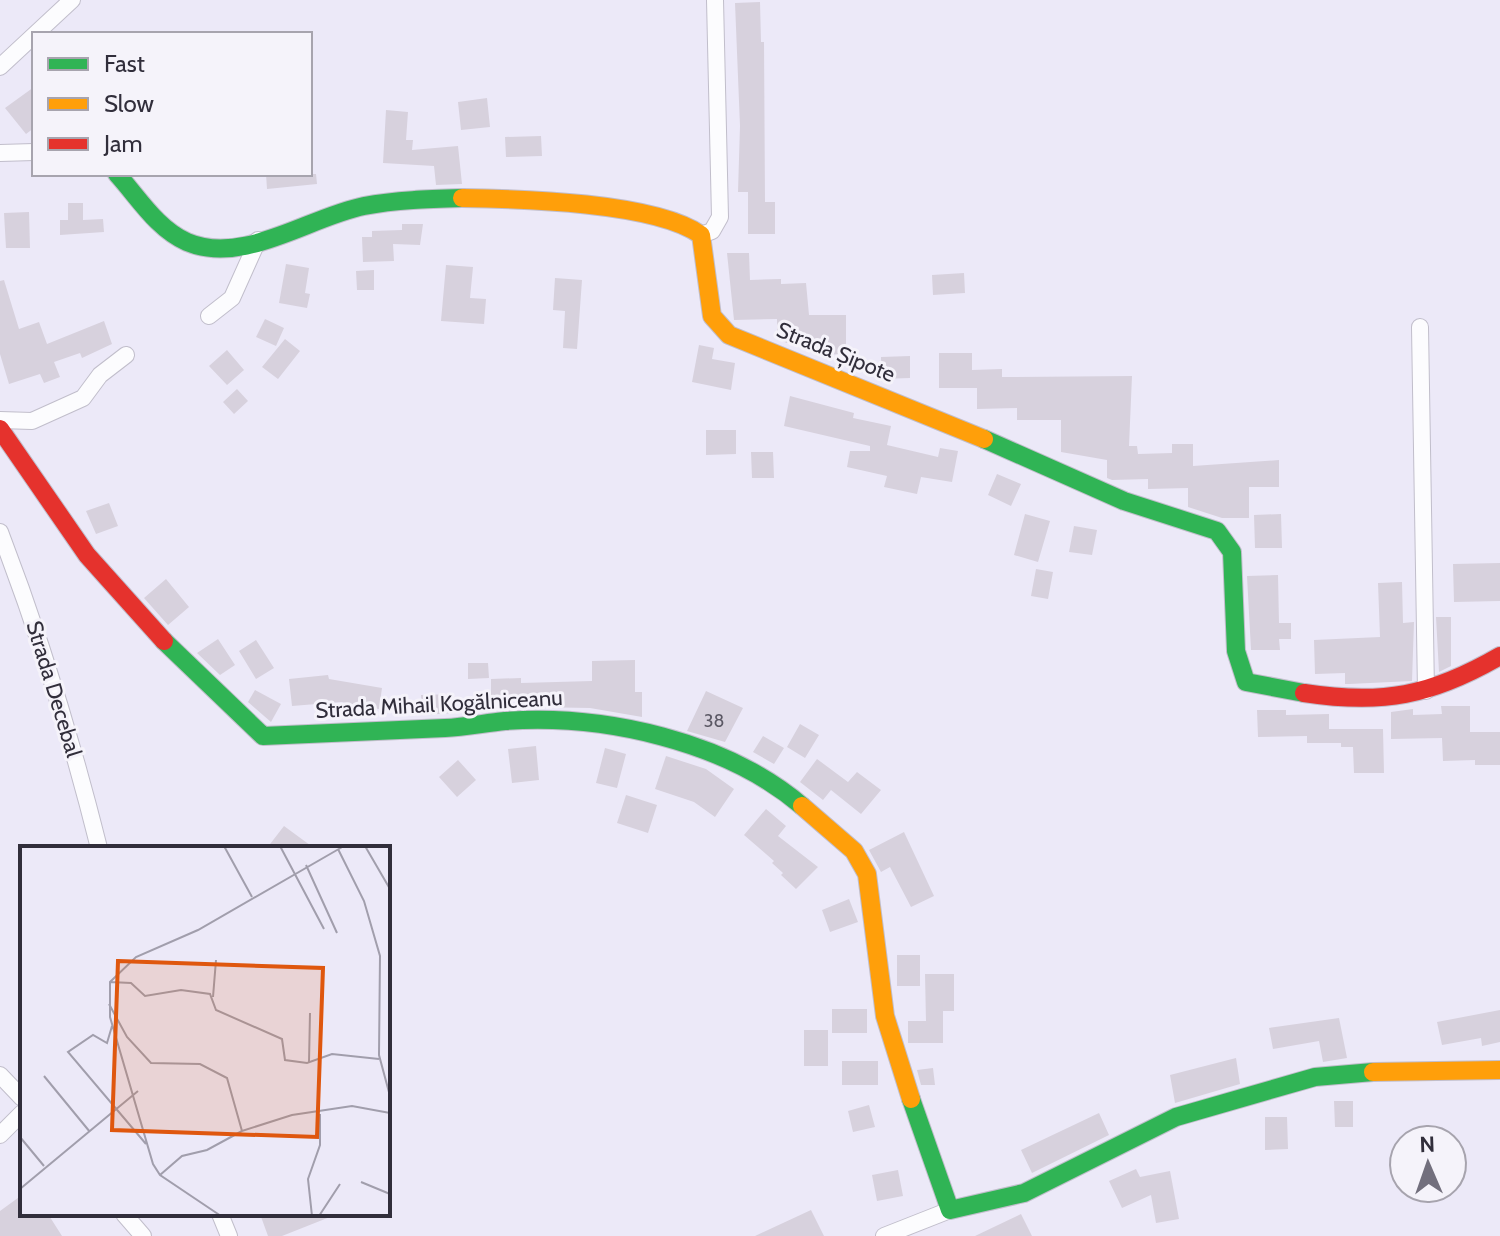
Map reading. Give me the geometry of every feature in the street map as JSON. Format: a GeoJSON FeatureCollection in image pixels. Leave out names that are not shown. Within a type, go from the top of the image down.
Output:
{"type":"FeatureCollection","features":[{"type":"Feature","properties":{"kind":"street"},"geometry":{"type":"LineString","coordinates":[[38,32],[72,0]]}},
{"type":"Feature","properties":{"kind":"street"},"geometry":{"type":"LineString","coordinates":[[119,176],[157,224],[177,239],[205,248],[229,248],[330,214],[397,203],[470,197],[679,219],[701,235],[712,231],[720,217],[715,0]]}},
{"type":"Feature","properties":{"kind":"street"},"geometry":{"type":"LineString","coordinates":[[0,67],[32,37]]}},
{"type":"Feature","properties":{"kind":"street"},"geometry":{"type":"LineString","coordinates":[[0,153],[32,152]]}},
{"type":"Feature","properties":{"kind":"street","name":"Strada Șipote"},"geometry":{"type":"LineString","coordinates":[[701,235],[712,316],[729,335],[953,425],[1124,501],[1217,531],[1232,552],[1236,651],[1246,682],[1339,696],[1406,697],[1426,691],[1500,656]]}},
{"type":"Feature","properties":{"kind":"street"},"geometry":{"type":"LineString","coordinates":[[209,316],[232,298],[258,240]]}},
{"type":"Feature","properties":{"kind":"street"},"geometry":{"type":"LineString","coordinates":[[1420,327],[1426,691]]}},
{"type":"Feature","properties":{"kind":"street"},"geometry":{"type":"LineString","coordinates":[[0,420],[32,421],[83,398],[100,375],[126,355]]}},
{"type":"Feature","properties":{"kind":"street","name":"Strada Mihail Kogălniceanu"},"geometry":{"type":"LineString","coordinates":[[0,429],[87,555],[161,638],[263,736],[450,728],[520,720],[629,728],[732,761],[829,826],[854,851],[867,874],[885,1016],[930,1158],[950,1210]]}},
{"type":"Feature","properties":{"kind":"street","name":"Strada Decebal"},"geometry":{"type":"LineString","coordinates":[[0,532],[37,628],[76,757],[98,846]]}},
{"type":"Feature","properties":{"kind":"street"},"geometry":{"type":"LineString","coordinates":[[884,1236],[950,1210],[1024,1193],[1176,1117],[1315,1077],[1390,1071],[1500,1070]]}},
{"type":"Feature","properties":{"kind":"street"},"geometry":{"type":"LineString","coordinates":[[0,1075],[20,1096]]}},
{"type":"Feature","properties":{"kind":"street"},"geometry":{"type":"LineString","coordinates":[[0,1135],[20,1115]]}},
{"type":"Feature","properties":{"kind":"street"},"geometry":{"type":"LineString","coordinates":[[126,1216],[143,1236]]}},
{"type":"Feature","properties":{"kind":"street"},"geometry":{"type":"LineString","coordinates":[[221,1216],[229,1236]]}},
{"type":"Feature","properties":{"kind":"building"},"geometry":{"type":"Polygon","coordinates":[[[760,2],[761,42],[764,42],[765,202],[775,202],[775,234],[748,234],[748,192],[738,192],[740,126],[735,3],[760,2]]]}},
{"type":"Feature","properties":{"kind":"building"},"geometry":{"type":"Polygon","coordinates":[[[32,88],[32,130],[26,134],[5,108],[32,88]]]}},
{"type":"Feature","properties":{"kind":"building"},"geometry":{"type":"Polygon","coordinates":[[[487,98],[490,127],[461,130],[458,102],[487,98]]]}},
{"type":"Feature","properties":{"kind":"building"},"geometry":{"type":"Polygon","coordinates":[[[386,110],[408,112],[406,140],[413,140],[412,150],[458,146],[462,184],[436,185],[434,166],[383,163],[386,110]]]}},
{"type":"Feature","properties":{"kind":"building"},"geometry":{"type":"Polygon","coordinates":[[[541,136],[542,156],[506,157],[505,137],[541,136]]]}},
{"type":"Feature","properties":{"kind":"building"},"geometry":{"type":"Polygon","coordinates":[[[316,174],[317,184],[267,189],[266,176],[316,174]]]}},
{"type":"Feature","properties":{"kind":"building"},"geometry":{"type":"Polygon","coordinates":[[[68,203],[83,203],[83,220],[103,219],[104,232],[60,235],[60,220],[68,220],[68,203]]]}},
{"type":"Feature","properties":{"kind":"building"},"geometry":{"type":"Polygon","coordinates":[[[29,212],[30,248],[6,248],[4,213],[29,212]]]}},
{"type":"Feature","properties":{"kind":"building"},"geometry":{"type":"Polygon","coordinates":[[[402,224],[423,224],[420,245],[393,244],[394,261],[363,262],[362,237],[372,237],[372,231],[402,230],[402,224]]]}},
{"type":"Feature","properties":{"kind":"building"},"geometry":{"type":"Polygon","coordinates":[[[727,253],[749,253],[750,280],[781,279],[781,284],[806,283],[809,315],[846,315],[846,354],[816,355],[815,343],[787,343],[777,339],[777,319],[734,320],[727,253]]]}},
{"type":"Feature","properties":{"kind":"building"},"geometry":{"type":"Polygon","coordinates":[[[286,264],[309,268],[305,293],[310,294],[307,308],[279,303],[286,264]]]}},
{"type":"Feature","properties":{"kind":"building"},"geometry":{"type":"Polygon","coordinates":[[[446,265],[473,267],[470,298],[486,299],[484,324],[441,321],[446,265]]]}},
{"type":"Feature","properties":{"kind":"building"},"geometry":{"type":"Polygon","coordinates":[[[374,270],[374,290],[357,290],[356,271],[374,270]]]}},
{"type":"Feature","properties":{"kind":"building"},"geometry":{"type":"Polygon","coordinates":[[[964,273],[965,293],[933,295],[932,275],[964,273]]]}},
{"type":"Feature","properties":{"kind":"building"},"geometry":{"type":"Polygon","coordinates":[[[555,278],[582,280],[577,349],[563,348],[565,311],[553,310],[555,278]]]}},
{"type":"Feature","properties":{"kind":"building"},"geometry":{"type":"Polygon","coordinates":[[[4,280],[19,329],[39,322],[47,344],[104,321],[112,344],[82,358],[80,353],[54,362],[60,377],[44,383],[40,374],[9,384],[0,354],[0,281],[4,280]]]}},
{"type":"Feature","properties":{"kind":"building"},"geometry":{"type":"Polygon","coordinates":[[[265,319],[284,328],[276,346],[256,337],[265,319]]]}},
{"type":"Feature","properties":{"kind":"building"},"geometry":{"type":"Polygon","coordinates":[[[285,339],[300,351],[278,379],[262,367],[285,339]]]}},
{"type":"Feature","properties":{"kind":"building"},"geometry":{"type":"Polygon","coordinates":[[[699,345],[714,348],[712,359],[735,363],[731,390],[692,382],[699,345]]]}},
{"type":"Feature","properties":{"kind":"building"},"geometry":{"type":"Polygon","coordinates":[[[227,350],[244,370],[227,385],[209,366],[227,350]]]}},
{"type":"Feature","properties":{"kind":"building"},"geometry":{"type":"Polygon","coordinates":[[[939,353],[972,353],[972,370],[1002,369],[1002,377],[1132,376],[1129,446],[1137,446],[1138,454],[1172,453],[1172,444],[1193,444],[1193,466],[1279,460],[1279,487],[1249,487],[1249,518],[1222,518],[1188,507],[1188,488],[1148,489],[1148,479],[1112,480],[1107,478],[1107,460],[1061,452],[1061,420],[1017,420],[1017,408],[977,409],[977,388],[939,388],[939,353]]]}},
{"type":"Feature","properties":{"kind":"building"},"geometry":{"type":"Polygon","coordinates":[[[910,356],[910,378],[881,379],[881,357],[910,356]]]}},
{"type":"Feature","properties":{"kind":"building"},"geometry":{"type":"Polygon","coordinates":[[[237,389],[248,401],[234,414],[223,402],[237,389]]]}},
{"type":"Feature","properties":{"kind":"building"},"geometry":{"type":"Polygon","coordinates":[[[790,396],[854,413],[853,418],[891,426],[887,445],[938,457],[940,448],[958,451],[952,482],[921,477],[917,494],[884,487],[887,476],[847,467],[850,451],[870,451],[870,446],[784,426],[790,396]]]}},
{"type":"Feature","properties":{"kind":"building"},"geometry":{"type":"Polygon","coordinates":[[[706,430],[736,430],[736,454],[706,455],[706,430]]]}},
{"type":"Feature","properties":{"kind":"building"},"geometry":{"type":"Polygon","coordinates":[[[751,452],[773,452],[774,478],[752,478],[751,452]]]}},
{"type":"Feature","properties":{"kind":"building"},"geometry":{"type":"Polygon","coordinates":[[[997,474],[1021,484],[1011,506],[988,495],[997,474]]]}},
{"type":"Feature","properties":{"kind":"building"},"geometry":{"type":"Polygon","coordinates":[[[109,503],[118,526],[96,534],[86,511],[109,503]]]}},
{"type":"Feature","properties":{"kind":"building"},"geometry":{"type":"Polygon","coordinates":[[[1025,514],[1050,521],[1038,562],[1014,555],[1025,514]]]}},
{"type":"Feature","properties":{"kind":"building"},"geometry":{"type":"Polygon","coordinates":[[[1281,514],[1282,548],[1255,548],[1254,515],[1281,514]]]}},
{"type":"Feature","properties":{"kind":"building"},"geometry":{"type":"Polygon","coordinates":[[[1074,526],[1097,530],[1092,555],[1069,552],[1074,526]]]}},
{"type":"Feature","properties":{"kind":"building"},"geometry":{"type":"Polygon","coordinates":[[[1500,563],[1500,601],[1454,602],[1453,564],[1500,563]]]}},
{"type":"Feature","properties":{"kind":"building"},"geometry":{"type":"Polygon","coordinates":[[[1036,569],[1053,572],[1048,599],[1031,596],[1036,569]]]}},
{"type":"Feature","properties":{"kind":"building"},"geometry":{"type":"Polygon","coordinates":[[[1278,575],[1279,623],[1291,623],[1291,639],[1279,639],[1280,650],[1251,650],[1247,576],[1278,575]]]}},
{"type":"Feature","properties":{"kind":"building"},"geometry":{"type":"Polygon","coordinates":[[[166,579],[189,607],[168,625],[144,598],[166,579]]]}},
{"type":"Feature","properties":{"kind":"building"},"geometry":{"type":"Polygon","coordinates":[[[1402,582],[1403,623],[1414,622],[1412,681],[1345,684],[1345,673],[1315,674],[1314,640],[1380,637],[1378,583],[1402,582]]]}},
{"type":"Feature","properties":{"kind":"building"},"geometry":{"type":"Polygon","coordinates":[[[1436,617],[1451,617],[1451,666],[1439,672],[1436,617]]]}},
{"type":"Feature","properties":{"kind":"building"},"geometry":{"type":"Polygon","coordinates":[[[218,639],[235,665],[220,675],[197,653],[218,639]]]}},
{"type":"Feature","properties":{"kind":"building"},"geometry":{"type":"Polygon","coordinates":[[[256,640],[274,668],[256,679],[239,651],[256,640]]]}},
{"type":"Feature","properties":{"kind":"building"},"geometry":{"type":"Polygon","coordinates":[[[635,660],[635,692],[642,692],[642,717],[590,708],[533,707],[533,700],[491,701],[491,679],[521,678],[521,683],[592,681],[592,661],[635,660]]]}},
{"type":"Feature","properties":{"kind":"building"},"geometry":{"type":"Polygon","coordinates":[[[468,663],[488,663],[489,678],[468,679],[468,663]]]}},
{"type":"Feature","properties":{"kind":"building"},"geometry":{"type":"Polygon","coordinates":[[[328,675],[329,679],[382,688],[379,709],[341,702],[292,706],[289,679],[328,675]]]}},
{"type":"Feature","properties":{"kind":"building"},"geometry":{"type":"Polygon","coordinates":[[[255,690],[281,704],[271,722],[248,702],[255,690]]]}},
{"type":"Feature","properties":{"kind":"building"},"geometry":{"type":"Polygon","coordinates":[[[706,691],[743,708],[725,742],[687,731],[706,691]]]}},
{"type":"Feature","properties":{"kind":"building"},"geometry":{"type":"Polygon","coordinates":[[[454,694],[455,713],[422,715],[421,695],[454,694]]]}},
{"type":"Feature","properties":{"kind":"building"},"geometry":{"type":"Polygon","coordinates":[[[1441,706],[1470,706],[1470,732],[1500,732],[1500,765],[1475,765],[1475,760],[1443,761],[1442,738],[1391,739],[1391,712],[1413,709],[1413,715],[1442,714],[1441,706]]]}},
{"type":"Feature","properties":{"kind":"building"},"geometry":{"type":"Polygon","coordinates":[[[1257,710],[1286,710],[1286,715],[1329,714],[1329,729],[1383,729],[1384,773],[1354,773],[1353,747],[1341,747],[1341,743],[1307,743],[1307,736],[1258,737],[1257,710]]]}},
{"type":"Feature","properties":{"kind":"building"},"geometry":{"type":"Polygon","coordinates":[[[800,724],[819,735],[805,758],[787,747],[800,724]]]}},
{"type":"Feature","properties":{"kind":"building"},"geometry":{"type":"Polygon","coordinates":[[[763,736],[784,748],[774,764],[753,752],[763,736]]]}},
{"type":"Feature","properties":{"kind":"building"},"geometry":{"type":"Polygon","coordinates":[[[536,746],[539,780],[512,783],[508,749],[536,746]]]}},
{"type":"Feature","properties":{"kind":"building"},"geometry":{"type":"Polygon","coordinates":[[[605,748],[626,754],[617,788],[596,783],[605,748]]]}},
{"type":"Feature","properties":{"kind":"building"},"geometry":{"type":"Polygon","coordinates":[[[666,756],[706,769],[734,789],[715,817],[694,802],[655,789],[666,756]]]}},
{"type":"Feature","properties":{"kind":"building"},"geometry":{"type":"Polygon","coordinates":[[[817,759],[848,782],[857,772],[881,790],[861,814],[831,790],[823,800],[800,782],[817,759]]]}},
{"type":"Feature","properties":{"kind":"building"},"geometry":{"type":"Polygon","coordinates":[[[458,760],[476,780],[457,797],[439,777],[458,760]]]}},
{"type":"Feature","properties":{"kind":"building"},"geometry":{"type":"Polygon","coordinates":[[[626,795],[657,805],[648,833],[617,823],[626,795]]]}},
{"type":"Feature","properties":{"kind":"building"},"geometry":{"type":"Polygon","coordinates":[[[766,809],[786,826],[778,836],[818,867],[796,889],[781,875],[783,873],[772,863],[774,861],[744,835],[766,809]]]}},
{"type":"Feature","properties":{"kind":"building"},"geometry":{"type":"Polygon","coordinates":[[[284,826],[311,846],[269,846],[284,826]]]}},
{"type":"Feature","properties":{"kind":"building"},"geometry":{"type":"Polygon","coordinates":[[[904,832],[934,896],[911,907],[890,867],[881,872],[869,850],[904,832]]]}},
{"type":"Feature","properties":{"kind":"building"},"geometry":{"type":"Polygon","coordinates":[[[849,899],[858,922],[830,932],[822,910],[849,899]]]}},
{"type":"Feature","properties":{"kind":"building"},"geometry":{"type":"Polygon","coordinates":[[[897,955],[920,955],[920,986],[897,986],[897,955]]]}},
{"type":"Feature","properties":{"kind":"building"},"geometry":{"type":"Polygon","coordinates":[[[925,974],[954,974],[954,1011],[943,1011],[943,1043],[908,1043],[908,1021],[926,1021],[925,974]]]}},
{"type":"Feature","properties":{"kind":"building"},"geometry":{"type":"Polygon","coordinates":[[[832,1009],[867,1009],[867,1033],[832,1033],[832,1009]]]}},
{"type":"Feature","properties":{"kind":"building"},"geometry":{"type":"Polygon","coordinates":[[[1500,1010],[1500,1042],[1482,1046],[1481,1038],[1442,1045],[1437,1022],[1500,1010]]]}},
{"type":"Feature","properties":{"kind":"building"},"geometry":{"type":"Polygon","coordinates":[[[1339,1018],[1347,1058],[1323,1062],[1319,1041],[1273,1049],[1269,1028],[1339,1018]]]}},
{"type":"Feature","properties":{"kind":"building"},"geometry":{"type":"Polygon","coordinates":[[[804,1030],[828,1030],[828,1066],[804,1066],[804,1030]]]}},
{"type":"Feature","properties":{"kind":"building"},"geometry":{"type":"Polygon","coordinates":[[[1236,1058],[1240,1084],[1175,1103],[1170,1075],[1236,1058]]]}},
{"type":"Feature","properties":{"kind":"building"},"geometry":{"type":"Polygon","coordinates":[[[842,1061],[878,1061],[878,1085],[842,1085],[842,1061]]]}},
{"type":"Feature","properties":{"kind":"building"},"geometry":{"type":"Polygon","coordinates":[[[933,1068],[935,1085],[921,1085],[917,1070],[933,1068]]]}},
{"type":"Feature","properties":{"kind":"building"},"geometry":{"type":"Polygon","coordinates":[[[1334,1101],[1353,1101],[1353,1127],[1335,1127],[1334,1101]]]}},
{"type":"Feature","properties":{"kind":"building"},"geometry":{"type":"Polygon","coordinates":[[[869,1105],[875,1127],[853,1132],[848,1111],[869,1105]]]}},
{"type":"Feature","properties":{"kind":"building"},"geometry":{"type":"Polygon","coordinates":[[[1099,1113],[1109,1135],[1032,1173],[1021,1150],[1099,1113]]]}},
{"type":"Feature","properties":{"kind":"building"},"geometry":{"type":"Polygon","coordinates":[[[1265,1117],[1287,1117],[1288,1149],[1265,1150],[1265,1117]]]}},
{"type":"Feature","properties":{"kind":"building"},"geometry":{"type":"Polygon","coordinates":[[[1136,1169],[1140,1177],[1170,1171],[1179,1219],[1156,1223],[1151,1195],[1122,1208],[1109,1181],[1136,1169]]]}},
{"type":"Feature","properties":{"kind":"building"},"geometry":{"type":"Polygon","coordinates":[[[898,1170],[903,1196],[877,1201],[872,1175],[898,1170]]]}},
{"type":"Feature","properties":{"kind":"building"},"geometry":{"type":"Polygon","coordinates":[[[20,1196],[20,1216],[49,1216],[62,1236],[0,1236],[0,1211],[20,1196]]]}},
{"type":"Feature","properties":{"kind":"building"},"geometry":{"type":"Polygon","coordinates":[[[811,1210],[824,1236],[755,1236],[811,1210]]]}},
{"type":"Feature","properties":{"kind":"building"},"geometry":{"type":"Polygon","coordinates":[[[1021,1214],[1032,1236],[975,1236],[1021,1214]]]}},
{"type":"Feature","properties":{"kind":"building"},"geometry":{"type":"Polygon","coordinates":[[[261,1216],[332,1216],[282,1236],[268,1236],[261,1216]]]}},
{"type":"Feature","properties":{"kind":"traffic: fast"},"geometry":{"type":"LineString","coordinates":[[119,176],[166,229],[187,242],[208,248],[253,244],[364,206],[462,198]]}},
{"type":"Feature","properties":{"kind":"traffic: fast"},"geometry":{"type":"LineString","coordinates":[[984,439],[1124,501],[1217,531],[1232,552],[1236,651],[1246,682],[1304,693]]}},
{"type":"Feature","properties":{"kind":"traffic: fast"},"geometry":{"type":"LineString","coordinates":[[164,641],[263,736],[445,728],[505,721],[582,722],[662,736],[701,749],[771,783],[802,806]]}},
{"type":"Feature","properties":{"kind":"traffic: fast"},"geometry":{"type":"LineString","coordinates":[[911,1099],[950,1210],[1024,1193],[1176,1117],[1315,1077],[1373,1072]]}},
{"type":"Feature","properties":{"kind":"traffic: slow"},"geometry":{"type":"LineString","coordinates":[[462,198],[586,204],[652,215],[680,224],[701,235],[712,316],[729,335],[984,439]]}},
{"type":"Feature","properties":{"kind":"traffic: slow"},"geometry":{"type":"LineString","coordinates":[[802,806],[854,851],[867,874],[885,1016],[911,1099]]}},
{"type":"Feature","properties":{"kind":"traffic: slow"},"geometry":{"type":"LineString","coordinates":[[1373,1072],[1500,1070]]}},
{"type":"Feature","properties":{"kind":"traffic: jam"},"geometry":{"type":"LineString","coordinates":[[0,429],[87,555],[164,641]]}},
{"type":"Feature","properties":{"kind":"traffic: jam"},"geometry":{"type":"LineString","coordinates":[[1304,693],[1358,698],[1405,694],[1451,680],[1500,656]]}}]}
